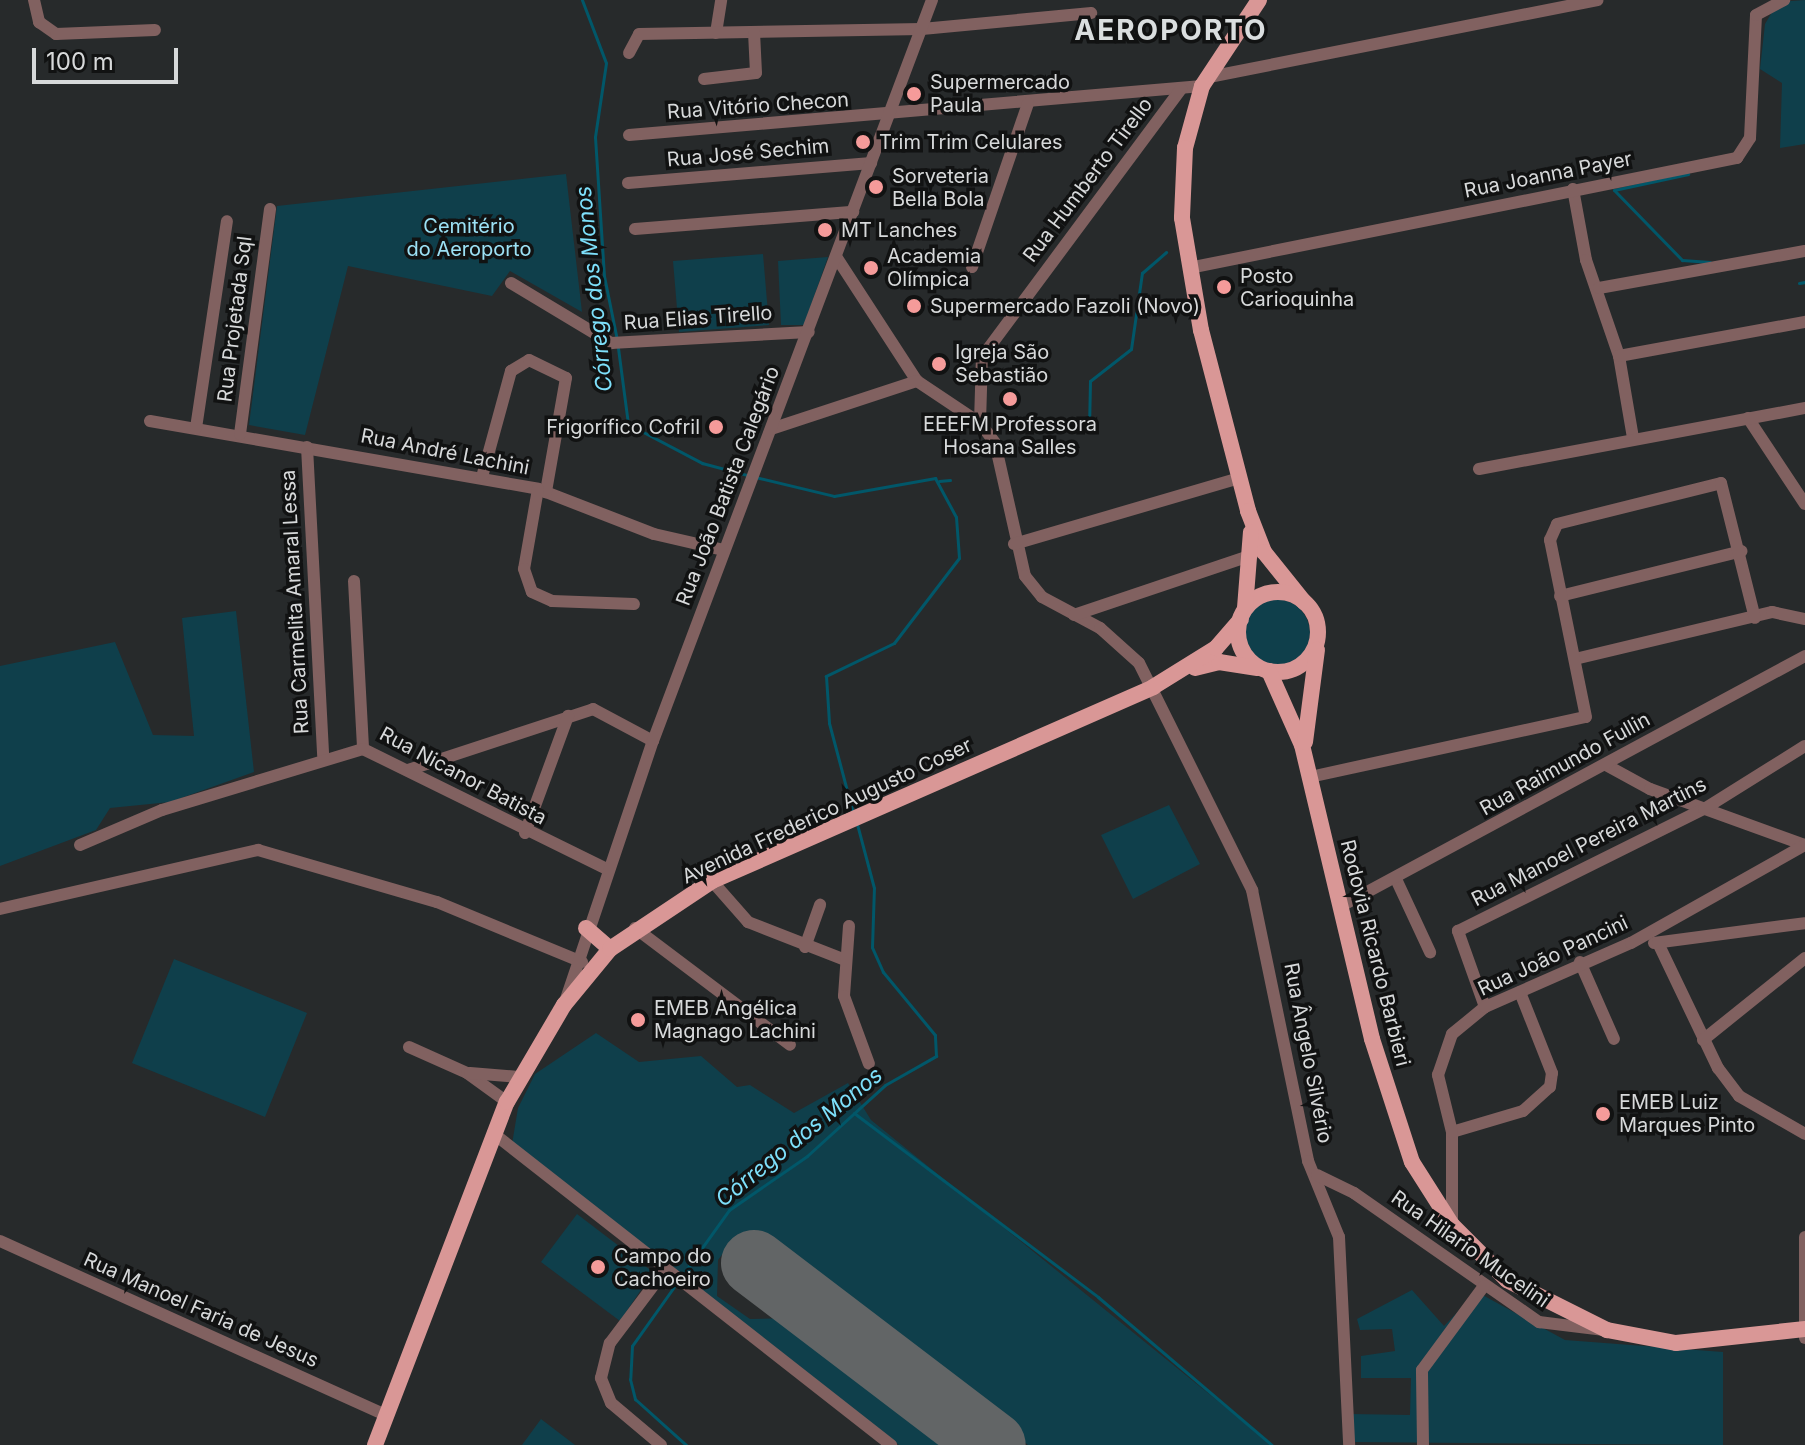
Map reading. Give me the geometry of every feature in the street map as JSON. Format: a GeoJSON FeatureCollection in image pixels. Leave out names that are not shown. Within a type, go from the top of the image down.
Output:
{"type":"FeatureCollection","features":[{"type":"Feature","properties":{"kind":"main road"},"geometry":{"type":"LineString","coordinates":[[1259,0],[1206,81],[1185,148],[1189,268],[1248,511],[1264,552],[1305,603],[1317,639],[1305,705],[1309,772]]}},
{"type":"Feature","properties":{"kind":"main road"},"geometry":{"type":"LineString","coordinates":[[1248,511],[1252,555],[1243,615],[1242,648],[1266,670],[1309,772]]}},
{"type":"Feature","properties":{"kind":"main road"},"geometry":{"type":"LineString","coordinates":[[1243,615],[1269,594],[1305,603]]}},
{"type":"Feature","properties":{"kind":"main road","name":"Avenida Frederico Augusto Coser"},"geometry":{"type":"LineString","coordinates":[[375,1445],[507,1102],[564,1005],[610,949],[635,928],[712,881],[1153,687],[1216,648],[1243,615]]}},
{"type":"Feature","properties":{"kind":"main road"},"geometry":{"type":"LineString","coordinates":[[1266,670],[1297,667],[1317,639]]}},
{"type":"Feature","properties":{"kind":"main road","name":"Avenida Frederico Augusto Coser"},"geometry":{"type":"LineString","coordinates":[[1178,673],[1219,662],[1266,670]]}},
{"type":"Feature","properties":{"kind":"main road","name":"Rodovia Ricardo Barbieri"},"geometry":{"type":"LineString","coordinates":[[1309,772],[1343,905],[1372,1039],[1412,1162],[1452,1225],[1507,1280],[1607,1330],[1688,1343],[1804,1332]]}},
{"type":"Feature","properties":{"kind":"main road"},"geometry":{"type":"LineString","coordinates":[[586,928],[610,949]]}},
{"type":"Feature","properties":{"kind":"street"},"geometry":{"type":"LineString","coordinates":[[34,0],[39,22],[56,34],[155,30]]}},
{"type":"Feature","properties":{"kind":"street"},"geometry":{"type":"LineString","coordinates":[[716,33],[721,0]]}},
{"type":"Feature","properties":{"kind":"street","name":"Rua João Batista Calegário"},"geometry":{"type":"LineString","coordinates":[[564,1005],[586,928],[653,741],[932,0]]}},
{"type":"Feature","properties":{"kind":"street","name":"Rua Vitório Checon"},"geometry":{"type":"LineString","coordinates":[[629,135],[890,116],[1181,89],[1206,81],[1597,0]]}},
{"type":"Feature","properties":{"kind":"street","name":"Rua Joanna Payer"},"geometry":{"type":"LineString","coordinates":[[1189,268],[1573,189],[1722,162],[1746,151],[1756,15],[1784,0]]}},
{"type":"Feature","properties":{"kind":"street"},"geometry":{"type":"LineString","coordinates":[[629,53],[639,34],[922,29],[1091,13]]}},
{"type":"Feature","properties":{"kind":"street"},"geometry":{"type":"LineString","coordinates":[[704,79],[756,73],[754,32]]}},
{"type":"Feature","properties":{"kind":"street","name":"Rua Humberto Tirello"},"geometry":{"type":"LineString","coordinates":[[980,423],[982,357],[1181,89]]}},
{"type":"Feature","properties":{"kind":"street"},"geometry":{"type":"LineString","coordinates":[[972,267],[1028,103]]}},
{"type":"Feature","properties":{"kind":"street","name":"Rua José Sechim"},"geometry":{"type":"LineString","coordinates":[[628,183],[871,163]]}},
{"type":"Feature","properties":{"kind":"street"},"geometry":{"type":"LineString","coordinates":[[1573,189],[1619,356],[1633,438]]}},
{"type":"Feature","properties":{"kind":"street","name":"Rua Projetada Sql"},"geometry":{"type":"LineString","coordinates":[[240,434],[270,209]]}},
{"type":"Feature","properties":{"kind":"street"},"geometry":{"type":"LineString","coordinates":[[635,229],[853,212]]}},
{"type":"Feature","properties":{"kind":"street","name":"Rua Projetada Sql"},"geometry":{"type":"LineString","coordinates":[[196,428],[227,221]]}},
{"type":"Feature","properties":{"kind":"street"},"geometry":{"type":"LineString","coordinates":[[1599,288],[1805,251]]}},
{"type":"Feature","properties":{"kind":"street"},"geometry":{"type":"LineString","coordinates":[[837,258],[917,381],[980,423]]}},
{"type":"Feature","properties":{"kind":"street","name":"Rua Elias Tirello"},"geometry":{"type":"LineString","coordinates":[[511,283],[611,343],[631,345],[809,332]]}},
{"type":"Feature","properties":{"kind":"street"},"geometry":{"type":"LineString","coordinates":[[1619,356],[1805,322]]}},
{"type":"Feature","properties":{"kind":"street"},"geometry":{"type":"LineString","coordinates":[[482,477],[511,371],[529,360],[566,378],[524,569],[532,592],[552,601],[634,604]]}},
{"type":"Feature","properties":{"kind":"street"},"geometry":{"type":"LineString","coordinates":[[771,429],[917,381]]}},
{"type":"Feature","properties":{"kind":"street"},"geometry":{"type":"LineString","coordinates":[[1479,469],[1805,408]]}},
{"type":"Feature","properties":{"kind":"street"},"geometry":{"type":"LineString","coordinates":[[1748,418],[1805,504]]}},
{"type":"Feature","properties":{"kind":"street","name":"Rua André Lachini"},"geometry":{"type":"LineString","coordinates":[[150,421],[482,477],[542,491],[654,534],[724,550]]}},
{"type":"Feature","properties":{"kind":"street","name":"Rua Ângelo Silvério"},"geometry":{"type":"LineString","coordinates":[[980,423],[1003,468],[1014,544],[1032,586],[1127,651],[1153,687],[1252,890],[1317,1175],[1339,1237],[1349,1445]]}},
{"type":"Feature","properties":{"kind":"street","name":"Rua Carmelita Amaral Lessa"},"geometry":{"type":"LineString","coordinates":[[307,447],[323,756]]}},
{"type":"Feature","properties":{"kind":"street"},"geometry":{"type":"LineString","coordinates":[[1014,544],[1239,478]]}},
{"type":"Feature","properties":{"kind":"street"},"geometry":{"type":"LineString","coordinates":[[1309,772],[1586,717],[1550,540],[1557,524],[1728,486],[1755,618]]}},
{"type":"Feature","properties":{"kind":"street"},"geometry":{"type":"LineString","coordinates":[[1560,596],[1742,551]]}},
{"type":"Feature","properties":{"kind":"street"},"geometry":{"type":"LineString","coordinates":[[1074,615],[1252,555]]}},
{"type":"Feature","properties":{"kind":"street","name":"Rua Nicanor Batista"},"geometry":{"type":"LineString","coordinates":[[354,581],[363,749],[525,833],[607,869]]}},
{"type":"Feature","properties":{"kind":"street"},"geometry":{"type":"LineString","coordinates":[[1575,659],[1755,618],[1803,615]]}},
{"type":"Feature","properties":{"kind":"street","name":"Rua Raimundo Fullin"},"geometry":{"type":"LineString","coordinates":[[1343,905],[1805,656]]}},
{"type":"Feature","properties":{"kind":"street"},"geometry":{"type":"LineString","coordinates":[[408,770],[593,709],[653,741]]}},
{"type":"Feature","properties":{"kind":"street"},"geometry":{"type":"LineString","coordinates":[[525,833],[568,716]]}},
{"type":"Feature","properties":{"kind":"street","name":"Rua Manoel Pereira Martins"},"geometry":{"type":"LineString","coordinates":[[1485,1007],[1458,931],[1704,809],[1805,746]]}},
{"type":"Feature","properties":{"kind":"street"},"geometry":{"type":"LineString","coordinates":[[80,845],[323,756],[363,749]]}},
{"type":"Feature","properties":{"kind":"street"},"geometry":{"type":"LineString","coordinates":[[1606,765],[1704,809],[1805,845]]}},
{"type":"Feature","properties":{"kind":"street","name":"Rua João Pancini"},"geometry":{"type":"LineString","coordinates":[[1452,1225],[1452,1132],[1438,1057],[1452,1034],[1485,1007],[1580,962],[1631,943],[1805,845]]}},
{"type":"Feature","properties":{"kind":"street"},"geometry":{"type":"LineString","coordinates":[[0,909],[258,850],[437,902],[577,959],[594,969]]}},
{"type":"Feature","properties":{"kind":"street"},"geometry":{"type":"LineString","coordinates":[[1396,879],[1430,952]]}},
{"type":"Feature","properties":{"kind":"street"},"geometry":{"type":"LineString","coordinates":[[712,881],[748,922],[805,947],[843,959]]}},
{"type":"Feature","properties":{"kind":"street"},"geometry":{"type":"LineString","coordinates":[[805,947],[820,905]]}},
{"type":"Feature","properties":{"kind":"street"},"geometry":{"type":"LineString","coordinates":[[1631,943],[1658,943],[1805,923]]}},
{"type":"Feature","properties":{"kind":"street"},"geometry":{"type":"LineString","coordinates":[[849,926],[843,959],[844,996],[869,1064]]}},
{"type":"Feature","properties":{"kind":"street"},"geometry":{"type":"LineString","coordinates":[[635,928],[790,1045]]}},
{"type":"Feature","properties":{"kind":"street"},"geometry":{"type":"LineString","coordinates":[[1658,943],[1703,1040],[1739,1096],[1805,1134]]}},
{"type":"Feature","properties":{"kind":"street"},"geometry":{"type":"LineString","coordinates":[[1703,1040],[1805,958]]}},
{"type":"Feature","properties":{"kind":"street"},"geometry":{"type":"LineString","coordinates":[[1580,962],[1614,1039]]}},
{"type":"Feature","properties":{"kind":"street"},"geometry":{"type":"LineString","coordinates":[[1452,1132],[1523,1111],[1550,1087],[1552,1073],[1520,992]]}},
{"type":"Feature","properties":{"kind":"street"},"geometry":{"type":"LineString","coordinates":[[409,1047],[467,1073],[507,1102]]}},
{"type":"Feature","properties":{"kind":"street"},"geometry":{"type":"LineString","coordinates":[[467,1073],[519,1077]]}},
{"type":"Feature","properties":{"kind":"street"},"geometry":{"type":"LineString","coordinates":[[493,1133],[891,1445]]}},
{"type":"Feature","properties":{"kind":"street","name":"Rua Hilario Mucelini"},"geometry":{"type":"LineString","coordinates":[[1317,1175],[1354,1193],[1484,1286],[1556,1329],[1607,1330]]}},
{"type":"Feature","properties":{"kind":"street"},"geometry":{"type":"LineString","coordinates":[[1804,1332],[1805,1237]]}},
{"type":"Feature","properties":{"kind":"street","name":"Rua Manoel Faria de Jesus"},"geometry":{"type":"LineString","coordinates":[[0,1241],[386,1415]]}},
{"type":"Feature","properties":{"kind":"street"},"geometry":{"type":"LineString","coordinates":[[661,1445],[611,1403],[601,1378],[610,1343],[668,1272]]}},
{"type":"Feature","properties":{"kind":"street"},"geometry":{"type":"LineString","coordinates":[[1423,1445],[1422,1370],[1484,1286]]}},
{"type":"Feature","properties":{"kind":"green space"},"geometry":{"type":"Polygon","coordinates":[[[1805,0],[1805,144],[1780,148],[1782,83],[1760,69],[1765,24],[1778,2],[1805,0]]]}},
{"type":"Feature","properties":{"kind":"green space","name":"Cemitério do Aeroporto"},"geometry":{"type":"Polygon","coordinates":[[[566,174],[582,312],[510,271],[492,296],[348,266],[305,435],[249,425],[277,206],[566,174]]]}},
{"type":"Feature","properties":{"kind":"green space"},"geometry":{"type":"Polygon","coordinates":[[[763,254],[769,325],[679,332],[673,261],[763,254]]]}},
{"type":"Feature","properties":{"kind":"green space"},"geometry":{"type":"Polygon","coordinates":[[[828,257],[804,325],[781,325],[778,261],[828,257]]]}},
{"type":"Feature","properties":{"kind":"green space"},"geometry":{"type":"Polygon","coordinates":[[[1276,599],[1300,609],[1310,633],[1300,657],[1276,667],[1252,657],[1242,633],[1252,609],[1276,599]]]}},
{"type":"Feature","properties":{"kind":"green space"},"geometry":{"type":"Polygon","coordinates":[[[236,611],[254,772],[170,802],[110,808],[96,830],[0,866],[0,666],[115,642],[153,735],[194,736],[182,618],[236,611]]]}},
{"type":"Feature","properties":{"kind":"green space"},"geometry":{"type":"Polygon","coordinates":[[[1169,805],[1200,864],[1133,899],[1101,835],[1169,805]]]}},
{"type":"Feature","properties":{"kind":"green space"},"geometry":{"type":"Polygon","coordinates":[[[174,959],[307,1013],[265,1117],[132,1063],[174,959]]]}},
{"type":"Feature","properties":{"kind":"green space"},"geometry":{"type":"Polygon","coordinates":[[[596,1033],[639,1062],[701,1056],[737,1087],[750,1085],[794,1113],[848,1083],[871,1120],[1272,1445],[1028,1445],[751,1231],[737,1235],[718,1260],[717,1296],[750,1319],[791,1318],[958,1445],[899,1445],[512,1144],[518,1108],[535,1074],[596,1033]]]}},
{"type":"Feature","properties":{"kind":"green space","name":"Campo do Cachoeiro"},"geometry":{"type":"Polygon","coordinates":[[[577,1214],[653,1272],[620,1321],[541,1262],[577,1214]]]}},
{"type":"Feature","properties":{"kind":"green space"},"geometry":{"type":"Polygon","coordinates":[[[1412,1290],[1444,1326],[1477,1292],[1565,1340],[1723,1352],[1723,1445],[1350,1442],[1350,1414],[1410,1415],[1411,1378],[1361,1378],[1361,1356],[1395,1351],[1392,1329],[1360,1330],[1357,1319],[1412,1290]]]}},
{"type":"Feature","properties":{"kind":"green space"},"geometry":{"type":"Polygon","coordinates":[[[541,1419],[575,1445],[522,1445],[541,1419]]]}},
{"type":"Feature","properties":{"kind":"waterway","name":"Córrego dos Monos"},"geometry":{"type":"LineString","coordinates":[[582,0],[606,63],[595,137],[604,276],[617,340]]}},
{"type":"Feature","properties":{"kind":"waterway"},"geometry":{"type":"LineString","coordinates":[[1614,190],[1688,174]]}},
{"type":"Feature","properties":{"kind":"waterway"},"geometry":{"type":"LineString","coordinates":[[1614,190],[1682,260],[1710,262]]}},
{"type":"Feature","properties":{"kind":"waterway"},"geometry":{"type":"LineString","coordinates":[[1089,429],[1090,381],[1131,349],[1142,273],[1166,252]]}},
{"type":"Feature","properties":{"kind":"waterway"},"geometry":{"type":"LineString","coordinates":[[1799,283],[1805,282]]}},
{"type":"Feature","properties":{"kind":"waterway","name":"Córrego dos Monos"},"geometry":{"type":"LineString","coordinates":[[618,348],[628,424],[702,463],[747,475]]}},
{"type":"Feature","properties":{"kind":"waterway","name":"Córrego dos Monos"},"geometry":{"type":"LineString","coordinates":[[755,477],[834,496],[935,478],[956,517],[959,558],[894,643],[826,676],[829,723],[853,813]]}},
{"type":"Feature","properties":{"kind":"waterway"},"geometry":{"type":"LineString","coordinates":[[939,481],[950,480]]}},
{"type":"Feature","properties":{"kind":"waterway","name":"Córrego dos Monos"},"geometry":{"type":"LineString","coordinates":[[681,1277],[729,1210],[807,1156],[885,1085],[936,1056],[935,1035],[883,972],[872,947],[874,888],[857,824]]}},
{"type":"Feature","properties":{"kind":"waterway"},"geometry":{"type":"LineString","coordinates":[[854,1113],[1098,1297],[1272,1445]]}},
{"type":"Feature","properties":{"kind":"waterway","name":"Córrego dos Monos"},"geometry":{"type":"LineString","coordinates":[[676,1284],[632,1346],[630,1379],[635,1399],[686,1445]]}},
{"type":"Feature","properties":{"kind":"runway"},"geometry":{"type":"LineString","coordinates":[[754,1263],[993,1445]]}},
{"type":"Feature","properties":{"kind":"place","name":"Supermercado Paula"},"geometry":{"type":"Point","coordinates":[914,94]}},
{"type":"Feature","properties":{"kind":"place","name":"Trim Trim Celulares"},"geometry":{"type":"Point","coordinates":[863,142]}},
{"type":"Feature","properties":{"kind":"place","name":"Sorveteria Bella Bola"},"geometry":{"type":"Point","coordinates":[876,187]}},
{"type":"Feature","properties":{"kind":"place","name":"MT Lanches"},"geometry":{"type":"Point","coordinates":[825,230]}},
{"type":"Feature","properties":{"kind":"place","name":"Academia Olímpica"},"geometry":{"type":"Point","coordinates":[871,268]}},
{"type":"Feature","properties":{"kind":"place","name":"Posto Carioquinha"},"geometry":{"type":"Point","coordinates":[1224,287]}},
{"type":"Feature","properties":{"kind":"place","name":"Supermercado Fazoli (Novo)"},"geometry":{"type":"Point","coordinates":[914,306]}},
{"type":"Feature","properties":{"kind":"place","name":"Igreja São Sebastião"},"geometry":{"type":"Point","coordinates":[939,364]}},
{"type":"Feature","properties":{"kind":"place","name":"EEEFM Professora Hosana Salles"},"geometry":{"type":"Point","coordinates":[1010,399]}},
{"type":"Feature","properties":{"kind":"place","name":"Frigorífico Cofril"},"geometry":{"type":"Point","coordinates":[716,427]}},
{"type":"Feature","properties":{"kind":"place","name":"EMEB Angélica Magnago Lachini"},"geometry":{"type":"Point","coordinates":[638,1020]}},
{"type":"Feature","properties":{"kind":"place","name":"EMEB Luiz Marques Pinto"},"geometry":{"type":"Point","coordinates":[1603,1114]}},
{"type":"Feature","properties":{"kind":"place","name":"Campo do Cachoeiro"},"geometry":{"type":"Point","coordinates":[598,1267]}},
{"type":"Feature","properties":{"kind":"district","name":"AEROPORTO"},"geometry":{"type":"Point","coordinates":[1171,30]}}]}
